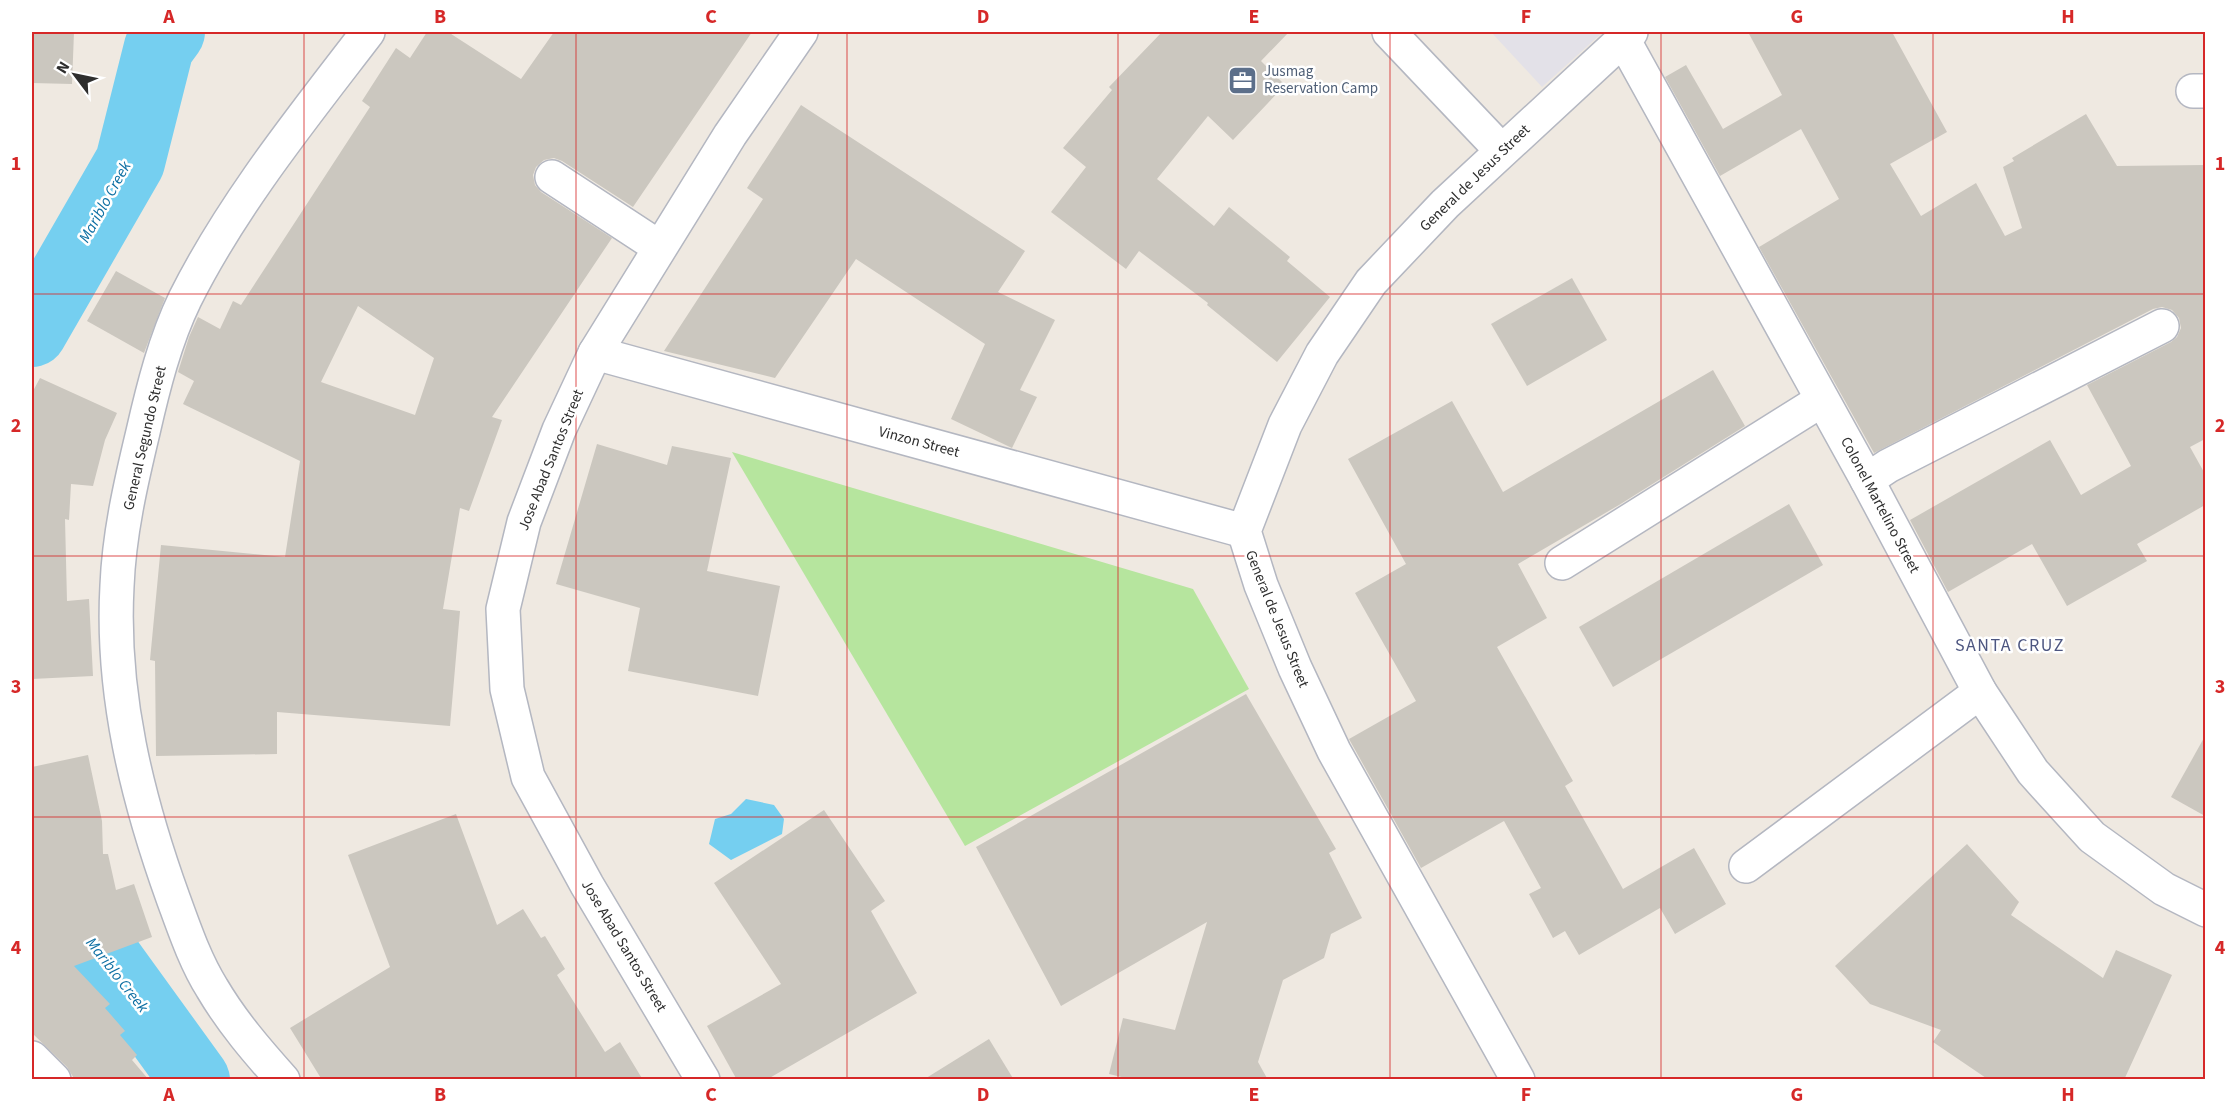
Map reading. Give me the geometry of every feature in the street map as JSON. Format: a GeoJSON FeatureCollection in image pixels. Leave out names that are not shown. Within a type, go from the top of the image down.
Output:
{"type":"FeatureCollection","features":[{"type":"Feature","properties":{"kind":"street","name":"General Segundo Street"},"geometry":{"type":"LineString","coordinates":[[283,1080],[237,1027],[210,985],[180,919],[157,854],[135,778],[120,694],[117,586],[130,489],[154,386],[184,302],[241,207],[368,32]]}},
{"type":"Feature","properties":{"kind":"street","name":"Jose Abad Santos Street"},"geometry":{"type":"LineString","coordinates":[[703,1080],[587,885],[528,777],[507,688],[503,609],[524,522],[559,430],[595,353],[658,247],[730,135],[801,32]]}},
{"type":"Feature","properties":{"kind":"street"},"geometry":{"type":"LineString","coordinates":[[1389,32],[1501,150]]}},
{"type":"Feature","properties":{"kind":"street","name":"General de Jesus Street"},"geometry":{"type":"LineString","coordinates":[[1518,1080],[1334,751],[1295,668],[1261,585],[1244,531],[1285,425],[1322,354],[1371,282],[1445,204],[1627,35]]}},
{"type":"Feature","properties":{"kind":"street","name":"Colonel Martelino Street"},"geometry":{"type":"LineString","coordinates":[[1627,35],[1980,692],[2033,772],[2092,837],[2164,889],[2205,910]]}},
{"type":"Feature","properties":{"kind":"street"},"geometry":{"type":"LineString","coordinates":[[552,177],[658,247]]}},
{"type":"Feature","properties":{"kind":"street"},"geometry":{"type":"LineString","coordinates":[[1867,480],[1888,466],[2162,326]]}},
{"type":"Feature","properties":{"kind":"street","name":"Vinzon Street"},"geometry":{"type":"LineString","coordinates":[[595,353],[1244,531]]}},
{"type":"Feature","properties":{"kind":"street"},"geometry":{"type":"LineString","coordinates":[[1562,563],[1822,400]]}},
{"type":"Feature","properties":{"kind":"street"},"geometry":{"type":"LineString","coordinates":[[1746,866],[1980,692]]}},
{"type":"Feature","properties":{"kind":"street"},"geometry":{"type":"LineString","coordinates":[[32,1058],[54,1080]]}},
{"type":"Feature","properties":{"kind":"shaded area"},"geometry":{"type":"Polygon","coordinates":[[[1491,32],[1603,32],[1542,87],[1491,32]]]}},
{"type":"Feature","properties":{"kind":"green space"},"geometry":{"type":"Polygon","coordinates":[[[732,452],[1193,589],[1249,689],[965,846],[732,452]]]}},
{"type":"Feature","properties":{"kind":"water"},"geometry":{"type":"Polygon","coordinates":[[[746,799],[774,805],[784,819],[782,834],[731,860],[709,844],[715,819],[731,814],[746,799]]]}},
{"type":"Feature","properties":{"kind":"building"},"geometry":{"type":"Polygon","coordinates":[[[32,32],[74,32],[72,84],[32,83],[32,32]]]}},
{"type":"Feature","properties":{"kind":"building"},"geometry":{"type":"Polygon","coordinates":[[[427,32],[448,32],[521,79],[554,32],[752,32],[633,207],[562,161],[554,158],[544,160],[536,167],[533,175],[535,185],[541,192],[612,238],[492,417],[502,420],[469,511],[460,508],[443,609],[460,611],[450,726],[277,712],[277,754],[156,756],[155,661],[150,660],[161,545],[285,557],[300,461],[183,404],[194,381],[178,372],[189,337],[198,317],[220,329],[233,301],[241,305],[370,107],[362,101],[396,48],[410,58],[427,32]],[[358,306],[321,382],[415,415],[434,358],[358,306]]]}},
{"type":"Feature","properties":{"kind":"building"},"geometry":{"type":"Polygon","coordinates":[[[1162,32],[1289,32],[1261,61],[1285,85],[1233,140],[1208,116],[1157,179],[1214,226],[1229,207],[1290,257],[1287,261],[1330,297],[1277,362],[1207,305],[1208,303],[1139,251],[1126,269],[1051,212],[1086,167],[1063,148],[1112,90],[1109,87],[1162,32]]]}},
{"type":"Feature","properties":{"kind":"building"},"geometry":{"type":"Polygon","coordinates":[[[1748,32],[1892,32],[1947,132],[1890,164],[1921,216],[1976,183],[2005,236],[2022,228],[2003,167],[2014,161],[2012,158],[2086,114],[2117,166],[2205,165],[2205,439],[2190,447],[2205,474],[2205,505],[2137,544],[2147,561],[2067,606],[2032,544],[1948,592],[1910,520],[2050,440],[2081,495],[2131,466],[2087,385],[2171,342],[2177,337],[2181,328],[2179,318],[2172,310],[2162,307],[2153,309],[1874,453],[1759,247],[1839,199],[1801,129],[1720,176],[1665,77],[1686,65],[1723,129],[1782,95],[1748,32]]]}},
{"type":"Feature","properties":{"kind":"building"},"geometry":{"type":"Polygon","coordinates":[[[801,105],[1025,251],[998,292],[1055,320],[1020,390],[1037,397],[1012,448],[951,419],[985,344],[856,259],[775,378],[664,351],[763,199],[747,188],[801,105]]]}},
{"type":"Feature","properties":{"kind":"building"},"geometry":{"type":"Polygon","coordinates":[[[116,271],[165,298],[144,353],[87,321],[116,271]]]}},
{"type":"Feature","properties":{"kind":"building"},"geometry":{"type":"Polygon","coordinates":[[[1572,278],[1607,340],[1527,386],[1491,324],[1572,278]]]}},
{"type":"Feature","properties":{"kind":"building"},"geometry":{"type":"Polygon","coordinates":[[[1713,370],[1745,426],[1619,505],[1518,564],[1547,618],[1497,647],[1573,781],[1565,786],[1623,889],[1694,848],[1726,904],[1675,934],[1660,908],[1579,955],[1565,931],[1553,938],[1529,894],[1541,888],[1504,821],[1421,868],[1349,739],[1416,701],[1355,593],[1406,564],[1348,459],[1452,401],[1503,492],[1713,370]]]}},
{"type":"Feature","properties":{"kind":"building"},"geometry":{"type":"Polygon","coordinates":[[[40,378],[117,413],[105,440],[93,486],[71,484],[69,520],[65,519],[67,601],[89,599],[93,676],[32,679],[32,393],[40,378]]]}},
{"type":"Feature","properties":{"kind":"building"},"geometry":{"type":"Polygon","coordinates":[[[597,444],[667,465],[672,446],[731,458],[707,571],[780,586],[758,696],[628,671],[640,608],[556,584],[597,444]]]}},
{"type":"Feature","properties":{"kind":"building"},"geometry":{"type":"Polygon","coordinates":[[[1789,504],[1823,565],[1613,687],[1579,627],[1789,504]]]}},
{"type":"Feature","properties":{"kind":"building"},"geometry":{"type":"Polygon","coordinates":[[[1246,694],[1336,849],[1329,853],[1362,918],[1331,934],[1324,958],[1283,980],[1258,1062],[1268,1080],[1134,1080],[1109,1074],[1123,1018],[1175,1030],[1207,922],[1061,1006],[976,847],[1246,694]]]}},
{"type":"Feature","properties":{"kind":"building"},"geometry":{"type":"Polygon","coordinates":[[[2205,736],[2205,816],[2171,797],[2205,736]]]}},
{"type":"Feature","properties":{"kind":"building"},"geometry":{"type":"Polygon","coordinates":[[[88,755],[102,821],[103,854],[108,854],[116,890],[134,884],[152,937],[74,966],[110,1004],[105,1008],[125,1031],[120,1035],[137,1055],[132,1060],[149,1080],[75,1080],[67,1067],[32,1033],[32,767],[88,755]]]}},
{"type":"Feature","properties":{"kind":"building"},"geometry":{"type":"Polygon","coordinates":[[[824,810],[885,901],[871,911],[917,993],[766,1080],[737,1080],[707,1026],[781,984],[714,883],[824,810]]]}},
{"type":"Feature","properties":{"kind":"building"},"geometry":{"type":"Polygon","coordinates":[[[456,814],[497,925],[523,909],[541,938],[545,936],[565,969],[557,975],[605,1052],[620,1042],[643,1080],[322,1080],[290,1028],[390,967],[348,855],[456,814]]]}},
{"type":"Feature","properties":{"kind":"building"},"geometry":{"type":"Polygon","coordinates":[[[1967,844],[2019,902],[2011,915],[2103,978],[2116,950],[2172,975],[2124,1080],[1989,1080],[1933,1042],[1941,1030],[1870,1004],[1835,966],[1967,844]]]}},
{"type":"Feature","properties":{"kind":"building"},"geometry":{"type":"Polygon","coordinates":[[[989,1039],[1014,1080],[923,1080],[989,1039]]]}},
{"type":"Feature","properties":{"kind":"waterway","name":"Mariblo Creek"},"geometry":{"type":"LineString","coordinates":[[32,332],[130,162],[159,47],[170,32]]}},
{"type":"Feature","properties":{"kind":"waterway","name":"Mariblo Creek"},"geometry":{"type":"LineString","coordinates":[[32,877],[106,957],[195,1080]]}},
{"type":"Feature","properties":{"kind":"place","name":"Jusmag Reservation Camp"},"geometry":{"type":"Point","coordinates":[1243,80]}},
{"type":"Feature","properties":{"kind":"district","name":"SANTA CRUZ"},"geometry":{"type":"Point","coordinates":[2010,645]}}]}
